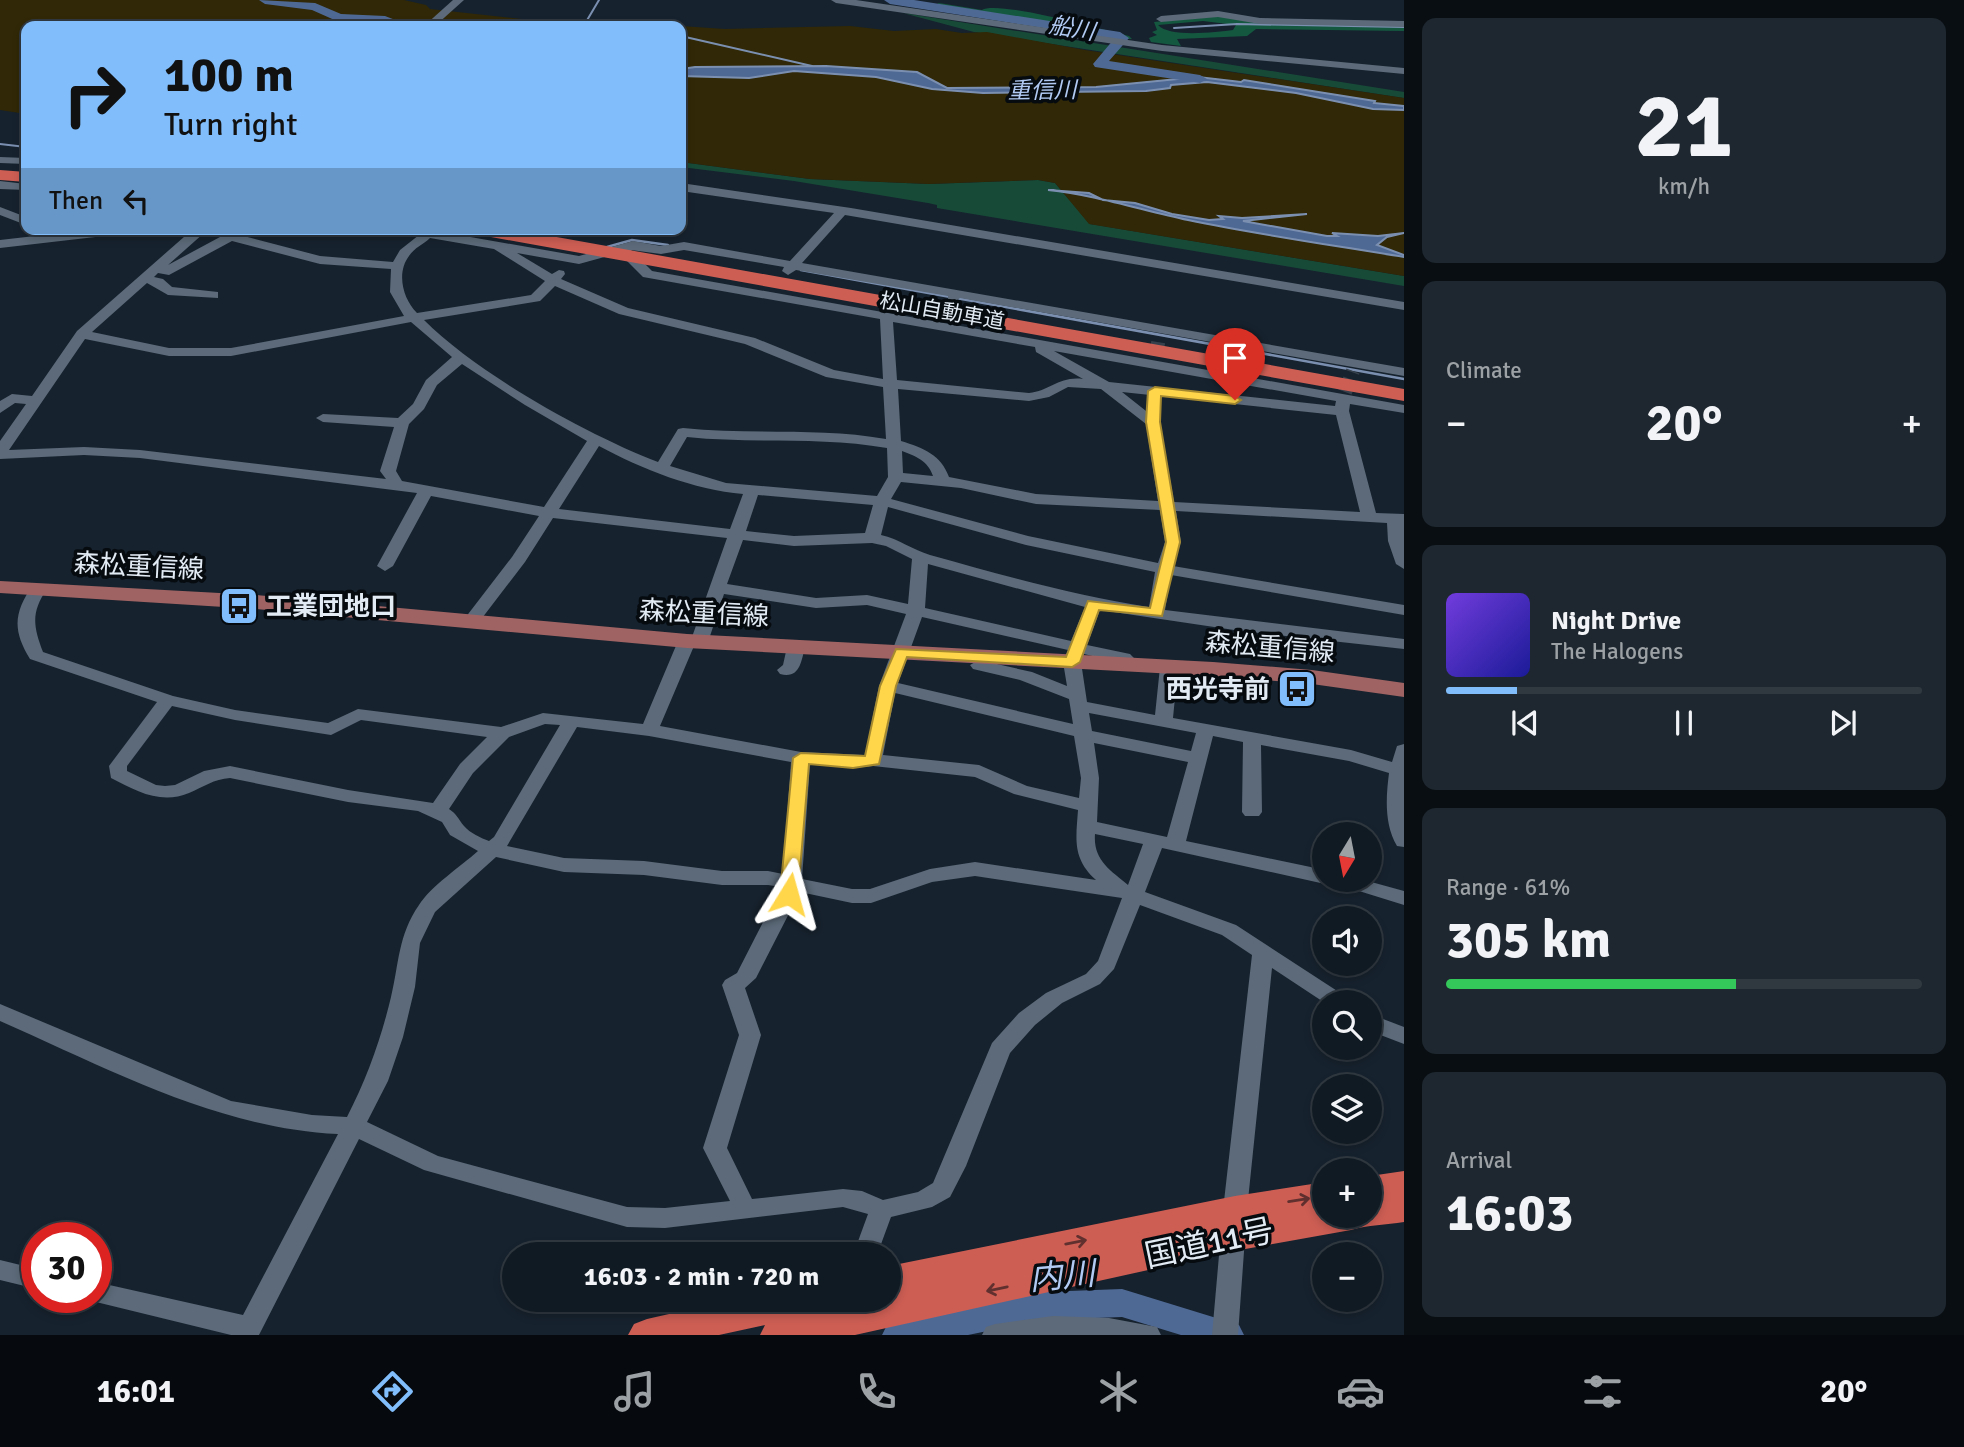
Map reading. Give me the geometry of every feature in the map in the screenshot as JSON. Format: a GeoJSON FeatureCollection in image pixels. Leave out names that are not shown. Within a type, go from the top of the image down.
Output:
{"type":"FeatureCollection","features":[{"type":"Feature","properties":{"kind":"highway"},"geometry":{"type":"LineString","coordinates":[[0,169],[21,171]]}},
{"type":"Feature","properties":{"kind":"highway"},"geometry":{"type":"LineString","coordinates":[[0,175],[21,177]]}},
{"type":"Feature","properties":{"kind":"highway","name":"松山自動車道"},"geometry":{"type":"LineString","coordinates":[[511,235],[588,250],[669,259],[1404,387]]}},
{"type":"Feature","properties":{"kind":"highway","name":"松山自動車道"},"geometry":{"type":"LineString","coordinates":[[539,235],[588,250]]}},
{"type":"Feature","properties":{"kind":"highway","name":"松山自動車道"},"geometry":{"type":"LineString","coordinates":[[669,259],[1404,395]]}},
{"type":"Feature","properties":{"kind":"highway"},"geometry":{"type":"LineString","coordinates":[[1382,1188],[1404,1185]]}},
{"type":"Feature","properties":{"kind":"highway","name":"国道11号"},"geometry":{"type":"LineString","coordinates":[[779,1335],[853,1322],[1061,1276],[1312,1200]]}},
{"type":"Feature","properties":{"kind":"highway"},"geometry":{"type":"LineString","coordinates":[[1382,1211],[1404,1208]]}},
{"type":"Feature","properties":{"kind":"highway","name":"国道11号"},"geometry":{"type":"LineString","coordinates":[[901,1279],[1234,1223],[1312,1218]]}},
{"type":"Feature","properties":{"kind":"highway"},"geometry":{"type":"LineString","coordinates":[[647,1335],[750,1312]]}},
{"type":"Feature","properties":{"kind":"main road","name":"森松重信線"},"geometry":{"type":"LineString","coordinates":[[0,587],[256,602],[693,642],[902,652],[978,668],[1074,655],[1132,665],[1312,677],[1404,690]]}},
{"type":"Feature","properties":{"kind":"street"},"geometry":{"type":"LineString","coordinates":[[435,21],[459,0]]}},
{"type":"Feature","properties":{"kind":"street"},"geometry":{"type":"LineString","coordinates":[[836,0],[1102,40],[1224,55],[1404,70]]}},
{"type":"Feature","properties":{"kind":"street"},"geometry":{"type":"LineString","coordinates":[[1161,19],[1217,14],[1260,21],[1404,24]]}},
{"type":"Feature","properties":{"kind":"street"},"geometry":{"type":"LineString","coordinates":[[0,160],[21,161]]}},
{"type":"Feature","properties":{"kind":"street"},"geometry":{"type":"LineString","coordinates":[[0,185],[21,187]]}},
{"type":"Feature","properties":{"kind":"street"},"geometry":{"type":"LineString","coordinates":[[686,188],[842,211],[1404,306]]}},
{"type":"Feature","properties":{"kind":"street"},"geometry":{"type":"LineString","coordinates":[[0,211],[21,219]]}},
{"type":"Feature","properties":{"kind":"street"},"geometry":{"type":"LineString","coordinates":[[791,268],[842,211]]}},
{"type":"Feature","properties":{"kind":"street"},"geometry":{"type":"LineString","coordinates":[[67,235],[73,237]]}},
{"type":"Feature","properties":{"kind":"street"},"geometry":{"type":"LineString","coordinates":[[0,244],[87,235]]}},
{"type":"Feature","properties":{"kind":"street"},"geometry":{"type":"LineString","coordinates":[[0,453],[82,334],[195,235]]}},
{"type":"Feature","properties":{"kind":"street"},"geometry":{"type":"LineString","coordinates":[[222,235],[320,260],[397,266]]}},
{"type":"Feature","properties":{"kind":"street"},"geometry":{"type":"LineString","coordinates":[[136,286],[233,235]]}},
{"type":"Feature","properties":{"kind":"street"},"geometry":{"type":"LineString","coordinates":[[1404,372],[1354,367],[791,268],[684,246],[661,250],[633,245],[588,250],[499,247],[426,235],[400,256],[397,266],[397,294],[415,318],[461,357],[596,439],[702,482],[752,490],[882,501],[1026,540],[1164,569],[1404,610]]}},
{"type":"Feature","properties":{"kind":"street"},"geometry":{"type":"LineString","coordinates":[[499,247],[552,280],[624,311],[750,341],[831,374],[890,384],[1029,397],[1047,395],[1062,383],[1155,391],[1344,400]]}},
{"type":"Feature","properties":{"kind":"street"},"geometry":{"type":"LineString","coordinates":[[620,248],[632,254],[640,270],[648,274],[769,290],[886,316],[939,322],[1029,342],[1156,361],[1344,400],[1404,409]]}},
{"type":"Feature","properties":{"kind":"street"},"geometry":{"type":"LineString","coordinates":[[82,334],[169,352],[230,352],[477,306],[535,298],[568,265],[588,250]]}},
{"type":"Feature","properties":{"kind":"street"},"geometry":{"type":"LineString","coordinates":[[150,279],[168,291],[214,295]]}},
{"type":"Feature","properties":{"kind":"street"},"geometry":{"type":"LineString","coordinates":[[872,538],[882,501],[896,477],[886,316]]}},
{"type":"Feature","properties":{"kind":"street"},"geometry":{"type":"LineString","coordinates":[[1029,342],[1106,386],[1153,422]]}},
{"type":"Feature","properties":{"kind":"street"},"geometry":{"type":"LineString","coordinates":[[397,485],[388,471],[402,423],[419,406],[431,383],[461,357]]}},
{"type":"Feature","properties":{"kind":"street"},"geometry":{"type":"LineString","coordinates":[[1156,361],[1153,422],[1173,542],[1164,569],[1156,613]]}},
{"type":"Feature","properties":{"kind":"street"},"geometry":{"type":"LineString","coordinates":[[0,409],[12,398],[34,400]]}},
{"type":"Feature","properties":{"kind":"street"},"geometry":{"type":"LineString","coordinates":[[1344,400],[1369,516]]}},
{"type":"Feature","properties":{"kind":"street"},"geometry":{"type":"LineString","coordinates":[[323,418],[402,423]]}},
{"type":"Feature","properties":{"kind":"street"},"geometry":{"type":"LineString","coordinates":[[662,467],[682,432],[858,440],[894,445],[931,458],[943,473],[943,481]]}},
{"type":"Feature","properties":{"kind":"street"},"geometry":{"type":"LineString","coordinates":[[470,622],[519,559],[596,439]]}},
{"type":"Feature","properties":{"kind":"street"},"geometry":{"type":"LineString","coordinates":[[0,453],[84,451],[140,454],[427,489],[549,513],[738,535],[794,541],[872,538],[891,542],[920,557],[1094,604],[1241,626],[1404,644]]}},
{"type":"Feature","properties":{"kind":"street"},"geometry":{"type":"LineString","coordinates":[[896,477],[943,481],[1036,499],[1399,518],[1396,541],[1404,564]]}},
{"type":"Feature","properties":{"kind":"street"},"geometry":{"type":"LineString","coordinates":[[385,566],[427,489]]}},
{"type":"Feature","properties":{"kind":"street"},"geometry":{"type":"LineString","coordinates":[[649,730],[719,588],[752,490]]}},
{"type":"Feature","properties":{"kind":"street"},"geometry":{"type":"LineString","coordinates":[[873,760],[888,686],[916,611],[920,557]]}},
{"type":"Feature","properties":{"kind":"street"},"geometry":{"type":"LineString","coordinates":[[719,588],[816,603],[867,600],[1074,655]]}},
{"type":"Feature","properties":{"kind":"street"},"geometry":{"type":"LineString","coordinates":[[39,589],[23,612],[23,623],[36,655],[168,699],[235,715],[315,728],[331,729],[358,714],[503,733]]}},
{"type":"Feature","properties":{"kind":"street"},"geometry":{"type":"LineString","coordinates":[[1094,604],[1074,655],[1090,778],[1084,848],[1087,857],[1102,874],[1129,893]]}},
{"type":"Feature","properties":{"kind":"street"},"geometry":{"type":"LineString","coordinates":[[786,670],[791,668],[796,647]]}},
{"type":"Feature","properties":{"kind":"street"},"geometry":{"type":"LineString","coordinates":[[1163,722],[1169,667]]}},
{"type":"Feature","properties":{"kind":"street"},"geometry":{"type":"LineString","coordinates":[[978,668],[1026,676],[1078,701],[1163,722],[1351,757],[1401,771]]}},
{"type":"Feature","properties":{"kind":"street"},"geometry":{"type":"LineString","coordinates":[[888,686],[1199,758]]}},
{"type":"Feature","properties":{"kind":"street"},"geometry":{"type":"LineString","coordinates":[[168,699],[118,766],[118,774],[140,786],[167,793],[180,790],[211,774],[230,772],[348,796],[420,805],[450,818],[457,831],[473,842],[494,850],[564,865],[645,868],[722,878],[768,877],[833,894],[871,896],[930,876],[975,869],[1129,893],[1229,930],[1320,990]]}},
{"type":"Feature","properties":{"kind":"street"},"geometry":{"type":"LineString","coordinates":[[438,811],[455,781],[473,758],[503,733],[543,718],[649,730],[801,758],[853,762],[873,760],[979,771],[1088,817],[1165,843],[1312,874]]}},
{"type":"Feature","properties":{"kind":"street"},"geometry":{"type":"LineString","coordinates":[[112,1296],[247,1331],[377,1081],[404,987],[410,943],[427,908],[494,850],[571,722]]}},
{"type":"Feature","properties":{"kind":"street"},"geometry":{"type":"LineString","coordinates":[[0,1012],[198,1098],[230,1109],[312,1124],[354,1126],[432,1164],[627,1217],[665,1218],[843,1198],[862,1200],[882,1210],[924,1200],[942,1190],[1000,1049],[1027,1019],[1054,998],[1093,979],[1107,964],[1129,893],[1165,843],[1199,758],[1206,730]]}},
{"type":"Feature","properties":{"kind":"street"},"geometry":{"type":"LineString","coordinates":[[1252,738],[1252,812]]}},
{"type":"Feature","properties":{"kind":"street"},"geometry":{"type":"LineString","coordinates":[[1404,750],[1399,831],[1404,841]]}},
{"type":"Feature","properties":{"kind":"street"},"geometry":{"type":"LineString","coordinates":[[746,1210],[715,1148],[750,1035],[733,985],[745,978],[789,894],[801,758]]}},
{"type":"Feature","properties":{"kind":"street"},"geometry":{"type":"LineString","coordinates":[[1382,892],[1404,898]]}},
{"type":"Feature","properties":{"kind":"street"},"geometry":{"type":"LineString","coordinates":[[1225,1330],[1263,954]]}},
{"type":"Feature","properties":{"kind":"street"},"geometry":{"type":"LineString","coordinates":[[1382,1027],[1404,1036]]}},
{"type":"Feature","properties":{"kind":"street"},"geometry":{"type":"LineString","coordinates":[[870,1242],[882,1210]]}},
{"type":"Feature","properties":{"kind":"street"},"geometry":{"type":"LineString","coordinates":[[0,1270],[21,1275]]}},
{"type":"Feature","properties":{"kind":"street"},"geometry":{"type":"LineString","coordinates":[[995,1335],[1023,1328],[1080,1325],[1148,1335]]}},
{"type":"Feature","properties":{"kind":"green space"},"geometry":{"type":"Polygon","coordinates":[[[939,3],[982,10],[992,8],[1029,12],[1076,22],[1129,36],[1132,39],[1116,34],[935,5],[939,3]]]}},
{"type":"Feature","properties":{"kind":"green space"},"geometry":{"type":"Polygon","coordinates":[[[903,13],[1404,92],[1404,98],[974,32],[903,13]]]}},
{"type":"Feature","properties":{"kind":"green space"},"geometry":{"type":"Polygon","coordinates":[[[1220,16],[1252,21],[1404,25],[1404,31],[1256,29],[1247,36],[1177,39],[1181,46],[1151,42],[1149,38],[1157,35],[1152,32],[1157,30],[1154,22],[1220,16]],[[1203,21],[1158,25],[1172,32],[1194,33],[1233,30],[1236,25],[1203,21]]]}},
{"type":"Feature","properties":{"kind":"green space"},"geometry":{"type":"Polygon","coordinates":[[[686,163],[810,179],[929,184],[1038,180],[1055,183],[1090,224],[1404,276],[1404,286],[937,208],[937,205],[928,203],[794,181],[686,168],[686,163]]]}},
{"type":"Feature","properties":{"kind":"sand"},"geometry":{"type":"Polygon","coordinates":[[[0,0],[404,0],[426,5],[430,9],[540,21],[21,21],[21,113],[0,110],[0,0]]]}},
{"type":"Feature","properties":{"kind":"sand"},"geometry":{"type":"Polygon","coordinates":[[[686,26],[725,29],[850,26],[894,31],[936,29],[962,33],[987,32],[1085,50],[1404,98],[1404,276],[1089,224],[1055,183],[1038,180],[929,184],[810,179],[686,163],[686,26]]]}},
{"type":"Feature","properties":{"kind":"water","name":"重信川"},"geometry":{"type":"Polygon","coordinates":[[[826,66],[917,72],[947,88],[1096,87],[1198,77],[1241,82],[1244,80],[1404,106],[1404,110],[1373,109],[1296,93],[1207,82],[1171,85],[1170,88],[1146,91],[983,93],[932,89],[876,77],[794,71],[749,78],[686,76],[686,68],[826,66]]]}},
{"type":"Feature","properties":{"kind":"water"},"geometry":{"type":"Polygon","coordinates":[[[1048,190],[1089,193],[1101,199],[1066,192],[1048,190]]]}},
{"type":"Feature","properties":{"kind":"water"},"geometry":{"type":"Polygon","coordinates":[[[1106,200],[1135,203],[1172,214],[1209,220],[1223,219],[1219,216],[1242,218],[1307,214],[1243,221],[1327,236],[1337,236],[1332,233],[1378,236],[1404,233],[1387,237],[1377,245],[1404,257],[1215,225],[1106,200]]]}},
{"type":"Feature","properties":{"kind":"waterway"},"geometry":{"type":"LineString","coordinates":[[265,0],[315,7],[339,18],[388,21]]}},
{"type":"Feature","properties":{"kind":"waterway"},"geometry":{"type":"LineString","coordinates":[[587,21],[599,0]]}},
{"type":"Feature","properties":{"kind":"waterway","name":"船川"},"geometry":{"type":"LineString","coordinates":[[890,0],[1120,36],[1122,38],[1100,64],[1200,79]]}},
{"type":"Feature","properties":{"kind":"waterway"},"geometry":{"type":"LineString","coordinates":[[1174,28],[1237,24],[1404,27]]}},
{"type":"Feature","properties":{"kind":"waterway"},"geometry":{"type":"LineString","coordinates":[[686,37],[812,66]]}},
{"type":"Feature","properties":{"kind":"waterway"},"geometry":{"type":"LineString","coordinates":[[0,144],[21,146]]}},
{"type":"Feature","properties":{"kind":"waterway"},"geometry":{"type":"LineString","coordinates":[[607,247],[632,240],[668,245]]}},
{"type":"Feature","properties":{"kind":"waterway"},"geometry":{"type":"LineString","coordinates":[[801,270],[1404,379]]}},
{"type":"Feature","properties":{"kind":"waterway","name":"内川"},"geometry":{"type":"LineString","coordinates":[[899,1335],[1042,1306],[1122,1303],[1227,1335]]}},
{"type":"Feature","properties":{"kind":"tunnel"},"geometry":{"type":"LineString","coordinates":[[1156,356],[1159,337]]}},
{"type":"Feature","properties":{"kind":"tunnel"},"geometry":{"type":"LineString","coordinates":[[1345,392],[1353,371]]}},
{"type":"Feature","properties":{"kind":"place","name":"工業団地口"},"geometry":{"type":"Point","coordinates":[239,606]}},
{"type":"Feature","properties":{"kind":"place","name":"西光寺前"},"geometry":{"type":"Point","coordinates":[1297,689]}},
{"type":"Feature","properties":{"kind":"route"},"geometry":{"type":"LineString","coordinates":[[789,894],[801,758],[830,762],[873,760],[888,686],[902,652],[1072,662],[1094,604],[1156,613],[1164,569],[1173,542],[1153,422],[1155,391],[1235,400]]}}]}
